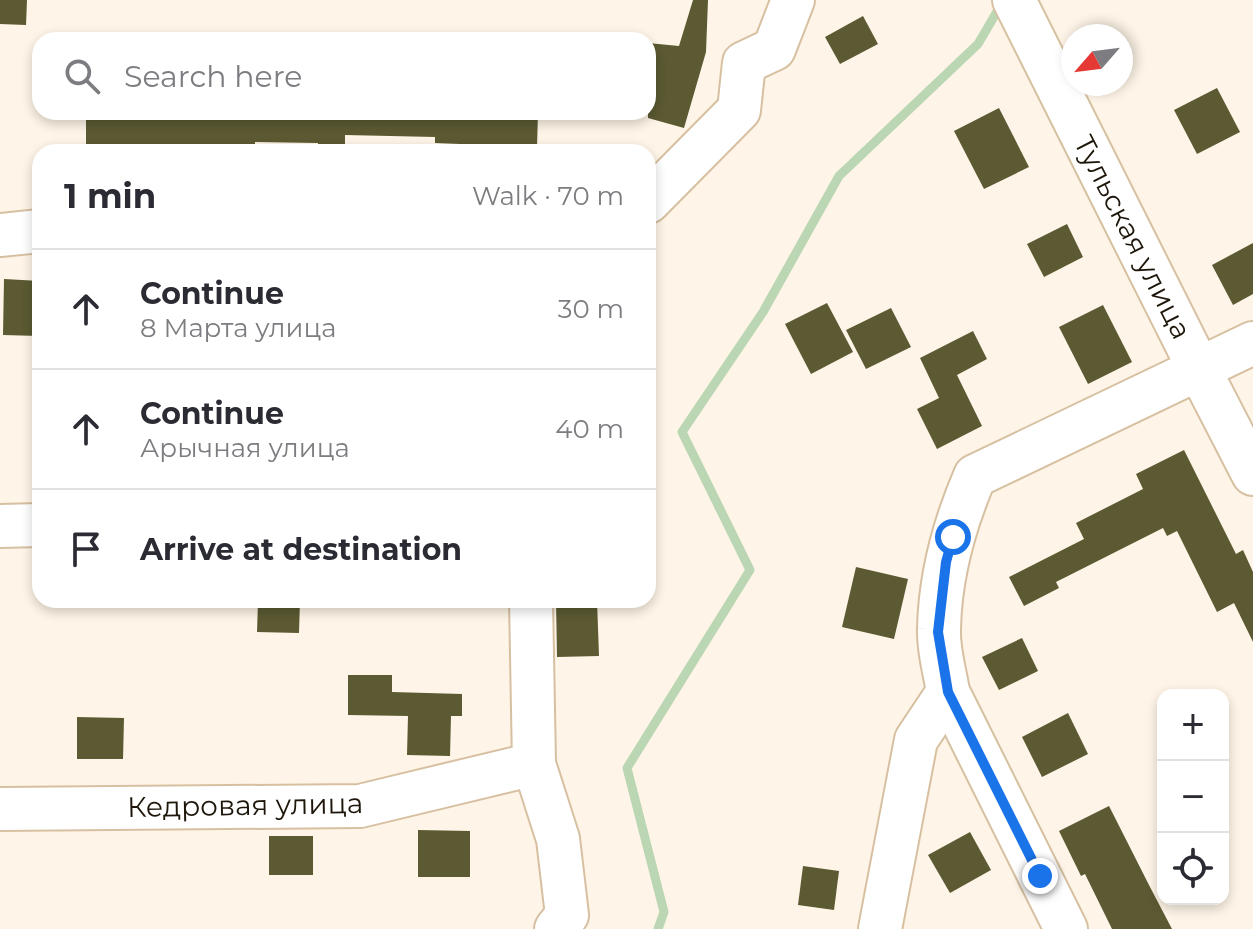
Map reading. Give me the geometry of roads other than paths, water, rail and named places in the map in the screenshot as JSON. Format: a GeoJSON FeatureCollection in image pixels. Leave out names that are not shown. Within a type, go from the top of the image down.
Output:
{"type":"FeatureCollection","features":[{"type":"Feature","properties":{"kind":"street"},"geometry":{"type":"LineString","coordinates":[[656,194],[739,110],[744,63],[774,49],[793,0]]}},
{"type":"Feature","properties":{"kind":"street","name":"Тульская улица"},"geometry":{"type":"LineString","coordinates":[[1014,0],[1253,474]]}},
{"type":"Feature","properties":{"kind":"street"},"geometry":{"type":"LineString","coordinates":[[0,235],[32,232]]}},
{"type":"Feature","properties":{"kind":"street"},"geometry":{"type":"LineString","coordinates":[[1066,929],[948,692],[938,632],[946,562],[960,512],[975,476],[1253,343]]}},
{"type":"Feature","properties":{"kind":"street"},"geometry":{"type":"LineString","coordinates":[[0,526],[32,525]]}},
{"type":"Feature","properties":{"kind":"street"},"geometry":{"type":"LineString","coordinates":[[531,608],[534,764],[558,839],[567,915],[556,929]]}},
{"type":"Feature","properties":{"kind":"street"},"geometry":{"type":"LineString","coordinates":[[880,929],[916,740],[948,692]]}},
{"type":"Feature","properties":{"kind":"street","name":"Кедровая улица"},"geometry":{"type":"LineString","coordinates":[[0,809],[360,806],[534,764]]}},
{"type":"Feature","properties":{"kind":"waterway"},"geometry":{"type":"LineString","coordinates":[[658,929],[664,912],[627,768],[750,570],[682,432],[763,312],[839,176],[978,44],[1002,3]]}}]}
